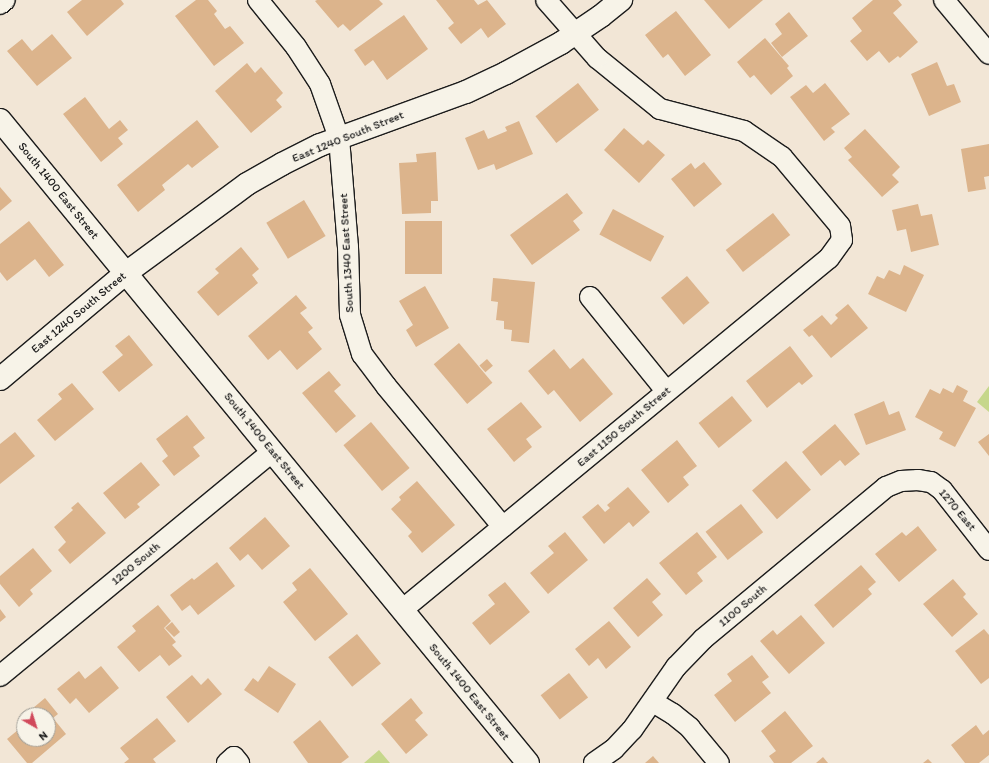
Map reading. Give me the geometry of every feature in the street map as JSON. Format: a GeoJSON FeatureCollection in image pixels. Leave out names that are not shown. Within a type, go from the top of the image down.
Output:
{"type":"FeatureCollection","features":[{"type":"Feature","properties":{"kind":"street"},"geometry":{"type":"LineString","coordinates":[[0,4],[5,0]]}},
{"type":"Feature","properties":{"kind":"street","name":"South 1340 East Street"},"geometry":{"type":"LineString","coordinates":[[258,0],[296,48],[320,84],[339,138],[348,247],[350,315],[362,354],[386,386],[503,527]]}},
{"type":"Feature","properties":{"kind":"street"},"geometry":{"type":"LineString","coordinates":[[546,0],[575,34]]}},
{"type":"Feature","properties":{"kind":"street","name":"East 1240 South Street"},"geometry":{"type":"LineString","coordinates":[[0,379],[126,273],[247,184],[282,164],[339,138],[466,92],[546,53],[575,34],[621,0]]}},
{"type":"Feature","properties":{"kind":"street"},"geometry":{"type":"LineString","coordinates":[[944,0],[989,54]]}},
{"type":"Feature","properties":{"kind":"street","name":"East 1150 South Street"},"geometry":{"type":"LineString","coordinates":[[402,610],[829,258],[842,240],[840,226],[782,157],[744,131],[660,109],[597,58],[575,34]]}},
{"type":"Feature","properties":{"kind":"street","name":"South 1400 East Street"},"geometry":{"type":"LineString","coordinates":[[0,120],[528,763]]}},
{"type":"Feature","properties":{"kind":"street"},"geometry":{"type":"LineString","coordinates":[[590,297],[666,391]]}},
{"type":"Feature","properties":{"kind":"street","name":"1200 South"},"geometry":{"type":"LineString","coordinates":[[0,676],[272,452]]}},
{"type":"Feature","properties":{"kind":"street","name":"1270 East"},"geometry":{"type":"LineString","coordinates":[[918,480],[931,482],[942,490],[989,550]]}},
{"type":"Feature","properties":{"kind":"street","name":"1100 South"},"geometry":{"type":"LineString","coordinates":[[594,763],[614,749],[632,730],[676,668],[703,639],[886,487],[901,481],[918,480]]}},
{"type":"Feature","properties":{"kind":"street"},"geometry":{"type":"LineString","coordinates":[[653,702],[673,714],[690,728],[719,763]]}},
{"type":"Feature","properties":{"kind":"green space"},"geometry":{"type":"Polygon","coordinates":[[[989,386],[989,412],[977,402],[989,386]]]}},
{"type":"Feature","properties":{"kind":"green space"},"geometry":{"type":"Polygon","coordinates":[[[379,750],[390,763],[364,763],[379,750]]]}},
{"type":"Feature","properties":{"kind":"building"},"geometry":{"type":"Polygon","coordinates":[[[82,0],[121,0],[124,4],[87,36],[67,12],[82,0]]]}},
{"type":"Feature","properties":{"kind":"building"},"geometry":{"type":"Polygon","coordinates":[[[196,0],[208,0],[217,11],[214,14],[225,29],[230,26],[244,43],[214,66],[175,16],[196,0]]]}},
{"type":"Feature","properties":{"kind":"building"},"geometry":{"type":"Polygon","coordinates":[[[379,0],[383,4],[350,31],[343,24],[338,28],[315,1],[379,0]]]}},
{"type":"Feature","properties":{"kind":"building"},"geometry":{"type":"Polygon","coordinates":[[[436,0],[474,0],[478,5],[487,0],[506,24],[488,38],[481,28],[461,44],[448,28],[454,23],[436,0]]]}},
{"type":"Feature","properties":{"kind":"building"},"geometry":{"type":"Polygon","coordinates":[[[704,0],[763,0],[729,29],[704,0]]]}},
{"type":"Feature","properties":{"kind":"building"},"geometry":{"type":"Polygon","coordinates":[[[873,0],[898,0],[902,5],[893,13],[918,42],[900,58],[898,56],[889,63],[879,51],[867,61],[850,41],[862,31],[852,18],[873,0]]]}},
{"type":"Feature","properties":{"kind":"building"},"geometry":{"type":"Polygon","coordinates":[[[676,11],[711,55],[685,76],[668,54],[663,58],[645,35],[676,11]]]}},
{"type":"Feature","properties":{"kind":"building"},"geometry":{"type":"Polygon","coordinates":[[[789,12],[808,36],[782,57],[771,43],[782,34],[775,24],[789,12]]]}},
{"type":"Feature","properties":{"kind":"building"},"geometry":{"type":"Polygon","coordinates":[[[404,15],[428,49],[387,80],[373,60],[365,66],[354,50],[404,15]]]}},
{"type":"Feature","properties":{"kind":"building"},"geometry":{"type":"Polygon","coordinates":[[[52,34],[72,58],[37,86],[7,51],[22,39],[32,51],[52,34]]]}},
{"type":"Feature","properties":{"kind":"building"},"geometry":{"type":"Polygon","coordinates":[[[765,38],[789,66],[787,68],[793,76],[771,95],[754,75],[750,78],[737,62],[765,38]]]}},
{"type":"Feature","properties":{"kind":"building"},"geometry":{"type":"Polygon","coordinates":[[[937,62],[947,86],[954,84],[961,102],[929,116],[911,74],[937,62]]]}},
{"type":"Feature","properties":{"kind":"building"},"geometry":{"type":"Polygon","coordinates":[[[247,63],[255,73],[261,67],[283,93],[276,100],[282,107],[251,133],[215,91],[247,63]]]}},
{"type":"Feature","properties":{"kind":"building"},"geometry":{"type":"Polygon","coordinates":[[[578,83],[599,110],[556,143],[535,116],[578,83]]]}},
{"type":"Feature","properties":{"kind":"building"},"geometry":{"type":"Polygon","coordinates":[[[825,83],[850,114],[831,128],[835,132],[824,141],[790,97],[806,85],[813,93],[825,83]]]}},
{"type":"Feature","properties":{"kind":"building"},"geometry":{"type":"Polygon","coordinates":[[[85,97],[109,129],[120,120],[128,130],[118,138],[123,144],[101,162],[63,114],[85,97]]]}},
{"type":"Feature","properties":{"kind":"building"},"geometry":{"type":"Polygon","coordinates":[[[197,120],[219,147],[192,168],[188,164],[162,185],[165,190],[138,212],[117,185],[197,120]]]}},
{"type":"Feature","properties":{"kind":"building"},"geometry":{"type":"Polygon","coordinates":[[[519,121],[533,154],[496,170],[494,164],[478,170],[465,138],[484,130],[488,139],[507,131],[505,127],[519,121]]]}},
{"type":"Feature","properties":{"kind":"building"},"geometry":{"type":"Polygon","coordinates":[[[624,128],[643,145],[648,140],[665,155],[639,183],[604,150],[624,128]]]}},
{"type":"Feature","properties":{"kind":"building"},"geometry":{"type":"Polygon","coordinates":[[[865,129],[900,167],[892,175],[899,182],[882,197],[848,160],[852,157],[844,148],[865,129]]]}},
{"type":"Feature","properties":{"kind":"building"},"geometry":{"type":"Polygon","coordinates":[[[989,144],[989,176],[984,177],[986,189],[968,192],[961,149],[989,144]]]}},
{"type":"Feature","properties":{"kind":"building"},"geometry":{"type":"Polygon","coordinates":[[[436,152],[438,201],[431,201],[431,213],[402,214],[399,163],[417,162],[416,154],[436,152]]]}},
{"type":"Feature","properties":{"kind":"building"},"geometry":{"type":"Polygon","coordinates":[[[704,162],[722,184],[694,207],[671,179],[691,163],[695,169],[704,162]]]}},
{"type":"Feature","properties":{"kind":"building"},"geometry":{"type":"Polygon","coordinates":[[[0,187],[12,201],[0,211],[0,187]]]}},
{"type":"Feature","properties":{"kind":"building"},"geometry":{"type":"Polygon","coordinates":[[[567,193],[583,213],[573,221],[580,230],[532,265],[510,235],[567,193]]]}},
{"type":"Feature","properties":{"kind":"building"},"geometry":{"type":"Polygon","coordinates":[[[304,200],[326,236],[288,259],[266,223],[304,200]]]}},
{"type":"Feature","properties":{"kind":"building"},"geometry":{"type":"Polygon","coordinates":[[[918,204],[921,216],[932,214],[939,245],[911,252],[906,229],[897,231],[892,210],[918,204]]]}},
{"type":"Feature","properties":{"kind":"building"},"geometry":{"type":"Polygon","coordinates":[[[613,209],[664,236],[651,262],[599,235],[613,209]]]}},
{"type":"Feature","properties":{"kind":"building"},"geometry":{"type":"Polygon","coordinates":[[[773,213],[790,235],[743,272],[726,250],[773,213]]]}},
{"type":"Feature","properties":{"kind":"building"},"geometry":{"type":"Polygon","coordinates":[[[29,221],[64,265],[49,277],[35,259],[7,281],[0,272],[0,244],[29,221]]]}},
{"type":"Feature","properties":{"kind":"building"},"geometry":{"type":"Polygon","coordinates":[[[405,221],[442,221],[442,274],[405,274],[405,221]]]}},
{"type":"Feature","properties":{"kind":"building"},"geometry":{"type":"Polygon","coordinates":[[[241,247],[259,269],[252,275],[258,283],[218,316],[197,292],[219,273],[215,269],[241,247]]]}},
{"type":"Feature","properties":{"kind":"building"},"geometry":{"type":"Polygon","coordinates":[[[904,265],[924,275],[906,312],[868,294],[877,276],[884,279],[889,270],[900,275],[904,265]]]}},
{"type":"Feature","properties":{"kind":"building"},"geometry":{"type":"Polygon","coordinates":[[[687,276],[709,303],[683,325],[661,298],[687,276]]]}},
{"type":"Feature","properties":{"kind":"building"},"geometry":{"type":"Polygon","coordinates":[[[493,278],[535,282],[529,343],[511,341],[512,330],[504,329],[504,321],[496,320],[498,302],[491,301],[493,278]]]}},
{"type":"Feature","properties":{"kind":"building"},"geometry":{"type":"Polygon","coordinates":[[[425,286],[449,328],[416,347],[406,330],[413,325],[399,301],[425,286]]]}},
{"type":"Feature","properties":{"kind":"building"},"geometry":{"type":"Polygon","coordinates":[[[296,295],[307,308],[300,313],[313,328],[308,332],[322,349],[297,370],[280,350],[268,360],[248,336],[296,295]]]}},
{"type":"Feature","properties":{"kind":"building"},"geometry":{"type":"Polygon","coordinates":[[[848,304],[868,328],[831,358],[812,335],[809,337],[803,330],[822,315],[831,325],[838,318],[835,315],[848,304]]]}},
{"type":"Feature","properties":{"kind":"building"},"geometry":{"type":"Polygon","coordinates":[[[129,335],[153,365],[119,392],[102,372],[123,355],[115,346],[129,335]]]}},
{"type":"Feature","properties":{"kind":"building"},"geometry":{"type":"Polygon","coordinates":[[[459,343],[492,383],[467,404],[434,364],[459,343]]]}},
{"type":"Feature","properties":{"kind":"building"},"geometry":{"type":"Polygon","coordinates":[[[790,346],[813,376],[802,385],[799,382],[767,408],[746,381],[790,346]]]}},
{"type":"Feature","properties":{"kind":"building"},"geometry":{"type":"Polygon","coordinates":[[[554,349],[570,369],[583,358],[613,394],[580,422],[554,390],[548,395],[528,371],[554,349]]]}},
{"type":"Feature","properties":{"kind":"building"},"geometry":{"type":"Polygon","coordinates":[[[487,359],[493,366],[485,372],[479,366],[487,359]]]}},
{"type":"Feature","properties":{"kind":"building"},"geometry":{"type":"Polygon","coordinates":[[[329,371],[341,385],[334,391],[356,416],[336,433],[302,393],[329,371]]]}},
{"type":"Feature","properties":{"kind":"building"},"geometry":{"type":"Polygon","coordinates":[[[72,383],[94,409],[55,441],[37,420],[62,399],[58,394],[72,383]]]}},
{"type":"Feature","properties":{"kind":"building"},"geometry":{"type":"Polygon","coordinates":[[[957,385],[968,391],[963,401],[976,408],[955,447],[939,439],[943,432],[915,417],[930,389],[940,394],[943,388],[953,393],[957,385]]]}},
{"type":"Feature","properties":{"kind":"building"},"geometry":{"type":"Polygon","coordinates":[[[732,396],[752,421],[719,448],[699,423],[732,396]]]}},
{"type":"Feature","properties":{"kind":"building"},"geometry":{"type":"Polygon","coordinates":[[[884,401],[889,415],[899,411],[906,430],[866,445],[854,414],[884,401]]]}},
{"type":"Feature","properties":{"kind":"building"},"geometry":{"type":"Polygon","coordinates":[[[521,402],[542,427],[526,439],[532,447],[514,462],[487,429],[521,402]]]}},
{"type":"Feature","properties":{"kind":"building"},"geometry":{"type":"Polygon","coordinates":[[[187,415],[205,438],[193,447],[200,456],[174,476],[162,461],[168,456],[156,439],[187,415]]]}},
{"type":"Feature","properties":{"kind":"building"},"geometry":{"type":"Polygon","coordinates":[[[371,422],[410,468],[382,491],[343,445],[371,422]]]}},
{"type":"Feature","properties":{"kind":"building"},"geometry":{"type":"Polygon","coordinates":[[[835,424],[860,454],[845,466],[840,460],[821,476],[802,452],[835,424]]]}},
{"type":"Feature","properties":{"kind":"building"},"geometry":{"type":"Polygon","coordinates":[[[15,432],[35,456],[0,484],[0,444],[15,432]]]}},
{"type":"Feature","properties":{"kind":"building"},"geometry":{"type":"Polygon","coordinates":[[[989,434],[989,456],[978,442],[989,434]]]}},
{"type":"Feature","properties":{"kind":"building"},"geometry":{"type":"Polygon","coordinates":[[[677,440],[697,466],[683,477],[689,485],[668,503],[641,470],[677,440]]]}},
{"type":"Feature","properties":{"kind":"building"},"geometry":{"type":"Polygon","coordinates":[[[786,461],[811,490],[777,519],[752,491],[786,461]]]}},
{"type":"Feature","properties":{"kind":"building"},"geometry":{"type":"Polygon","coordinates":[[[141,462],[160,485],[137,504],[140,507],[125,519],[103,493],[141,462]]]}},
{"type":"Feature","properties":{"kind":"building"},"geometry":{"type":"Polygon","coordinates":[[[417,481],[455,525],[422,553],[408,536],[412,532],[391,509],[401,500],[399,497],[417,481]]]}},
{"type":"Feature","properties":{"kind":"building"},"geometry":{"type":"Polygon","coordinates":[[[628,487],[650,512],[633,527],[629,522],[604,544],[582,517],[598,504],[605,512],[610,508],[607,505],[628,487]]]}},
{"type":"Feature","properties":{"kind":"building"},"geometry":{"type":"Polygon","coordinates":[[[78,502],[106,533],[70,564],[58,550],[66,542],[54,527],[73,510],[71,508],[78,502]]]}},
{"type":"Feature","properties":{"kind":"building"},"geometry":{"type":"Polygon","coordinates":[[[741,504],[763,532],[728,560],[706,532],[741,504]]]}},
{"type":"Feature","properties":{"kind":"building"},"geometry":{"type":"Polygon","coordinates":[[[265,517],[290,546],[262,570],[248,554],[240,561],[229,548],[265,517]]]}},
{"type":"Feature","properties":{"kind":"building"},"geometry":{"type":"Polygon","coordinates":[[[918,526],[937,550],[899,582],[875,554],[902,532],[906,536],[918,526]]]}},
{"type":"Feature","properties":{"kind":"building"},"geometry":{"type":"Polygon","coordinates":[[[565,532],[588,560],[548,594],[530,573],[554,553],[548,546],[565,532]]]}},
{"type":"Feature","properties":{"kind":"building"},"geometry":{"type":"Polygon","coordinates":[[[697,532],[717,557],[697,573],[703,581],[686,595],[659,563],[697,532]]]}},
{"type":"Feature","properties":{"kind":"building"},"geometry":{"type":"Polygon","coordinates":[[[33,548],[52,571],[30,590],[33,594],[19,607],[0,584],[0,576],[33,548]]]}},
{"type":"Feature","properties":{"kind":"building"},"geometry":{"type":"Polygon","coordinates":[[[217,562],[235,586],[198,615],[190,605],[182,611],[170,595],[192,578],[194,580],[217,562]]]}},
{"type":"Feature","properties":{"kind":"building"},"geometry":{"type":"Polygon","coordinates":[[[861,565],[876,582],[868,589],[872,594],[833,628],[814,605],[861,565]]]}},
{"type":"Feature","properties":{"kind":"building"},"geometry":{"type":"Polygon","coordinates":[[[310,568],[348,614],[315,641],[283,602],[297,590],[292,583],[310,568]]]}},
{"type":"Feature","properties":{"kind":"building"},"geometry":{"type":"Polygon","coordinates":[[[647,578],[661,594],[652,602],[663,615],[638,637],[613,608],[647,578]]]}},
{"type":"Feature","properties":{"kind":"building"},"geometry":{"type":"Polygon","coordinates":[[[953,579],[966,594],[963,597],[978,614],[952,637],[923,604],[953,579]]]}},
{"type":"Feature","properties":{"kind":"building"},"geometry":{"type":"Polygon","coordinates":[[[505,582],[530,612],[490,645],[472,623],[495,604],[488,595],[505,582]]]}},
{"type":"Feature","properties":{"kind":"building"},"geometry":{"type":"Polygon","coordinates":[[[158,605],[171,621],[164,628],[176,642],[172,645],[182,656],[169,666],[160,655],[139,672],[117,647],[136,631],[132,626],[158,605]]]}},
{"type":"Feature","properties":{"kind":"building"},"geometry":{"type":"Polygon","coordinates":[[[0,609],[6,617],[0,622],[0,609]]]}},
{"type":"Feature","properties":{"kind":"building"},"geometry":{"type":"Polygon","coordinates":[[[801,615],[825,643],[789,674],[760,641],[773,630],[777,635],[801,615]]]}},
{"type":"Feature","properties":{"kind":"building"},"geometry":{"type":"Polygon","coordinates":[[[609,621],[631,647],[606,669],[598,658],[589,666],[575,649],[609,621]]]}},
{"type":"Feature","properties":{"kind":"building"},"geometry":{"type":"Polygon","coordinates":[[[172,622],[180,632],[174,637],[165,628],[172,622]]]}},
{"type":"Feature","properties":{"kind":"building"},"geometry":{"type":"Polygon","coordinates":[[[984,629],[989,635],[989,678],[981,684],[955,651],[984,629]]]}},
{"type":"Feature","properties":{"kind":"building"},"geometry":{"type":"Polygon","coordinates":[[[357,634],[381,664],[352,687],[328,657],[357,634]]]}},
{"type":"Feature","properties":{"kind":"building"},"geometry":{"type":"Polygon","coordinates":[[[752,655],[769,677],[762,682],[771,693],[735,722],[714,695],[732,681],[727,674],[752,655]]]}},
{"type":"Feature","properties":{"kind":"building"},"geometry":{"type":"Polygon","coordinates":[[[101,666],[119,688],[89,713],[76,698],[70,704],[57,689],[79,671],[85,679],[101,666]]]}},
{"type":"Feature","properties":{"kind":"building"},"geometry":{"type":"Polygon","coordinates":[[[269,666],[296,684],[278,713],[244,690],[253,678],[258,682],[269,666]]]}},
{"type":"Feature","properties":{"kind":"building"},"geometry":{"type":"Polygon","coordinates":[[[569,673],[588,697],[560,720],[541,695],[569,673]]]}},
{"type":"Feature","properties":{"kind":"building"},"geometry":{"type":"Polygon","coordinates":[[[192,675],[201,685],[208,678],[222,694],[188,723],[166,697],[192,675]]]}},
{"type":"Feature","properties":{"kind":"building"},"geometry":{"type":"Polygon","coordinates":[[[45,698],[52,707],[34,707],[45,698]]]}},
{"type":"Feature","properties":{"kind":"building"},"geometry":{"type":"Polygon","coordinates":[[[411,698],[423,713],[415,720],[428,735],[406,754],[381,724],[411,698]]]}},
{"type":"Feature","properties":{"kind":"building"},"geometry":{"type":"Polygon","coordinates":[[[785,711],[813,746],[791,763],[774,763],[769,756],[776,751],[761,731],[785,711]]]}},
{"type":"Feature","properties":{"kind":"building"},"geometry":{"type":"Polygon","coordinates":[[[157,718],[176,741],[153,759],[156,763],[124,763],[129,759],[120,748],[157,718]]]}},
{"type":"Feature","properties":{"kind":"building"},"geometry":{"type":"Polygon","coordinates":[[[320,720],[349,757],[341,763],[308,763],[293,742],[320,720]]]}},
{"type":"Feature","properties":{"kind":"building"},"geometry":{"type":"Polygon","coordinates":[[[56,722],[66,734],[56,743],[56,722]]]}},
{"type":"Feature","properties":{"kind":"building"},"geometry":{"type":"Polygon","coordinates":[[[976,725],[983,735],[989,730],[989,755],[979,763],[965,763],[951,745],[976,725]]]}},
{"type":"Feature","properties":{"kind":"building"},"geometry":{"type":"Polygon","coordinates":[[[16,732],[16,747],[51,747],[32,763],[27,763],[7,739],[16,732]]]}},
{"type":"Feature","properties":{"kind":"building"},"geometry":{"type":"Polygon","coordinates":[[[653,756],[659,763],[645,763],[653,756]]]}},
{"type":"Feature","properties":{"kind":"building"},"geometry":{"type":"Polygon","coordinates":[[[823,757],[828,763],[816,763],[823,757]]]}},
{"type":"Feature","properties":{"kind":"building"},"geometry":{"type":"Polygon","coordinates":[[[928,759],[932,763],[923,763],[928,759]]]}}]}
